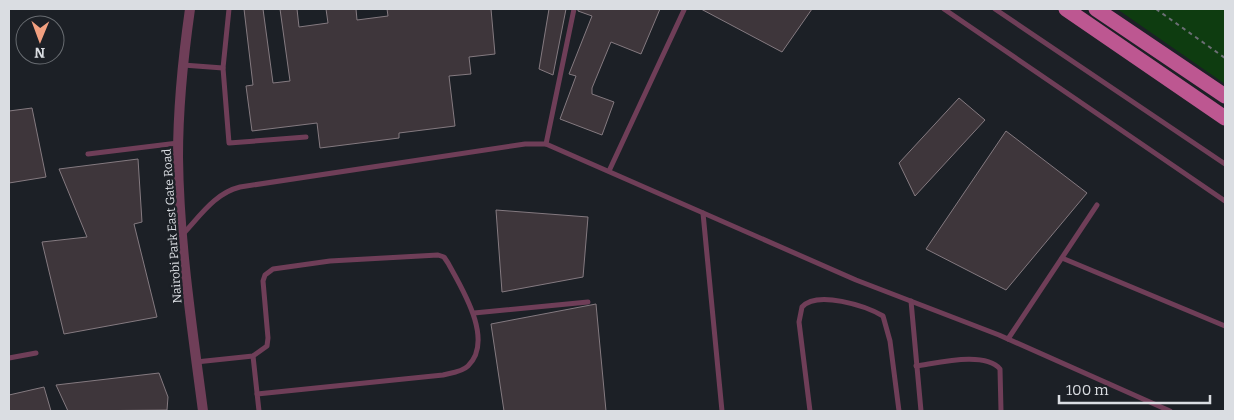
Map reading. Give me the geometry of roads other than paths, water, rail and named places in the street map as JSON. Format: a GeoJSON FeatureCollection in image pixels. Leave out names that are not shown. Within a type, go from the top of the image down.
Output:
{"type":"FeatureCollection","features":[{"type":"Feature","properties":{"kind":"main road"},"geometry":{"type":"LineString","coordinates":[[1066,9],[1225,118]]}},
{"type":"Feature","properties":{"kind":"main road"},"geometry":{"type":"LineString","coordinates":[[1096,9],[1225,96]]}},
{"type":"Feature","properties":{"kind":"street","name":"Nairobi Park East Gate Road"},"geometry":{"type":"LineString","coordinates":[[190,9],[183,65],[179,143],[183,234],[203,411]]}},
{"type":"Feature","properties":{"kind":"lane"},"geometry":{"type":"LineString","coordinates":[[229,9],[223,68],[229,143],[306,137]]}},
{"type":"Feature","properties":{"kind":"lane"},"geometry":{"type":"LineString","coordinates":[[546,144],[574,9]]}},
{"type":"Feature","properties":{"kind":"lane"},"geometry":{"type":"LineString","coordinates":[[944,9],[1225,201]]}},
{"type":"Feature","properties":{"kind":"lane"},"geometry":{"type":"LineString","coordinates":[[996,9],[1225,164]]}},
{"type":"Feature","properties":{"kind":"lane"},"geometry":{"type":"LineString","coordinates":[[609,171],[684,10]]}},
{"type":"Feature","properties":{"kind":"lane"},"geometry":{"type":"LineString","coordinates":[[183,65],[223,68]]}},
{"type":"Feature","properties":{"kind":"lane"},"geometry":{"type":"LineString","coordinates":[[88,154],[179,143]]}},
{"type":"Feature","properties":{"kind":"lane"},"geometry":{"type":"LineString","coordinates":[[183,234],[213,201],[225,192],[240,187],[526,144],[546,144],[856,280],[1008,339],[1170,411]]}},
{"type":"Feature","properties":{"kind":"lane"},"geometry":{"type":"LineString","coordinates":[[1008,339],[1097,205]]}},
{"type":"Feature","properties":{"kind":"lane"},"geometry":{"type":"LineString","coordinates":[[703,213],[722,411]]}},
{"type":"Feature","properties":{"kind":"lane"},"geometry":{"type":"LineString","coordinates":[[196,362],[253,356],[267,346],[263,281],[265,275],[273,269],[330,262],[438,255],[448,263],[474,313],[477,344],[473,358],[468,366],[459,371],[443,375],[257,394]]}},
{"type":"Feature","properties":{"kind":"lane"},"geometry":{"type":"LineString","coordinates":[[1062,258],[1225,326]]}},
{"type":"Feature","properties":{"kind":"lane"},"geometry":{"type":"LineString","coordinates":[[810,411],[800,322],[802,307],[809,301],[828,300],[852,303],[883,316],[890,341],[899,411]]}},
{"type":"Feature","properties":{"kind":"lane"},"geometry":{"type":"LineString","coordinates":[[911,301],[921,411]]}},
{"type":"Feature","properties":{"kind":"lane"},"geometry":{"type":"LineString","coordinates":[[474,313],[588,302]]}},
{"type":"Feature","properties":{"kind":"lane"},"geometry":{"type":"LineString","coordinates":[[9,358],[36,353]]}},
{"type":"Feature","properties":{"kind":"lane"},"geometry":{"type":"LineString","coordinates":[[253,356],[259,411]]}},
{"type":"Feature","properties":{"kind":"lane"},"geometry":{"type":"LineString","coordinates":[[916,366],[976,360],[990,361],[1000,369],[1001,411]]}}]}
